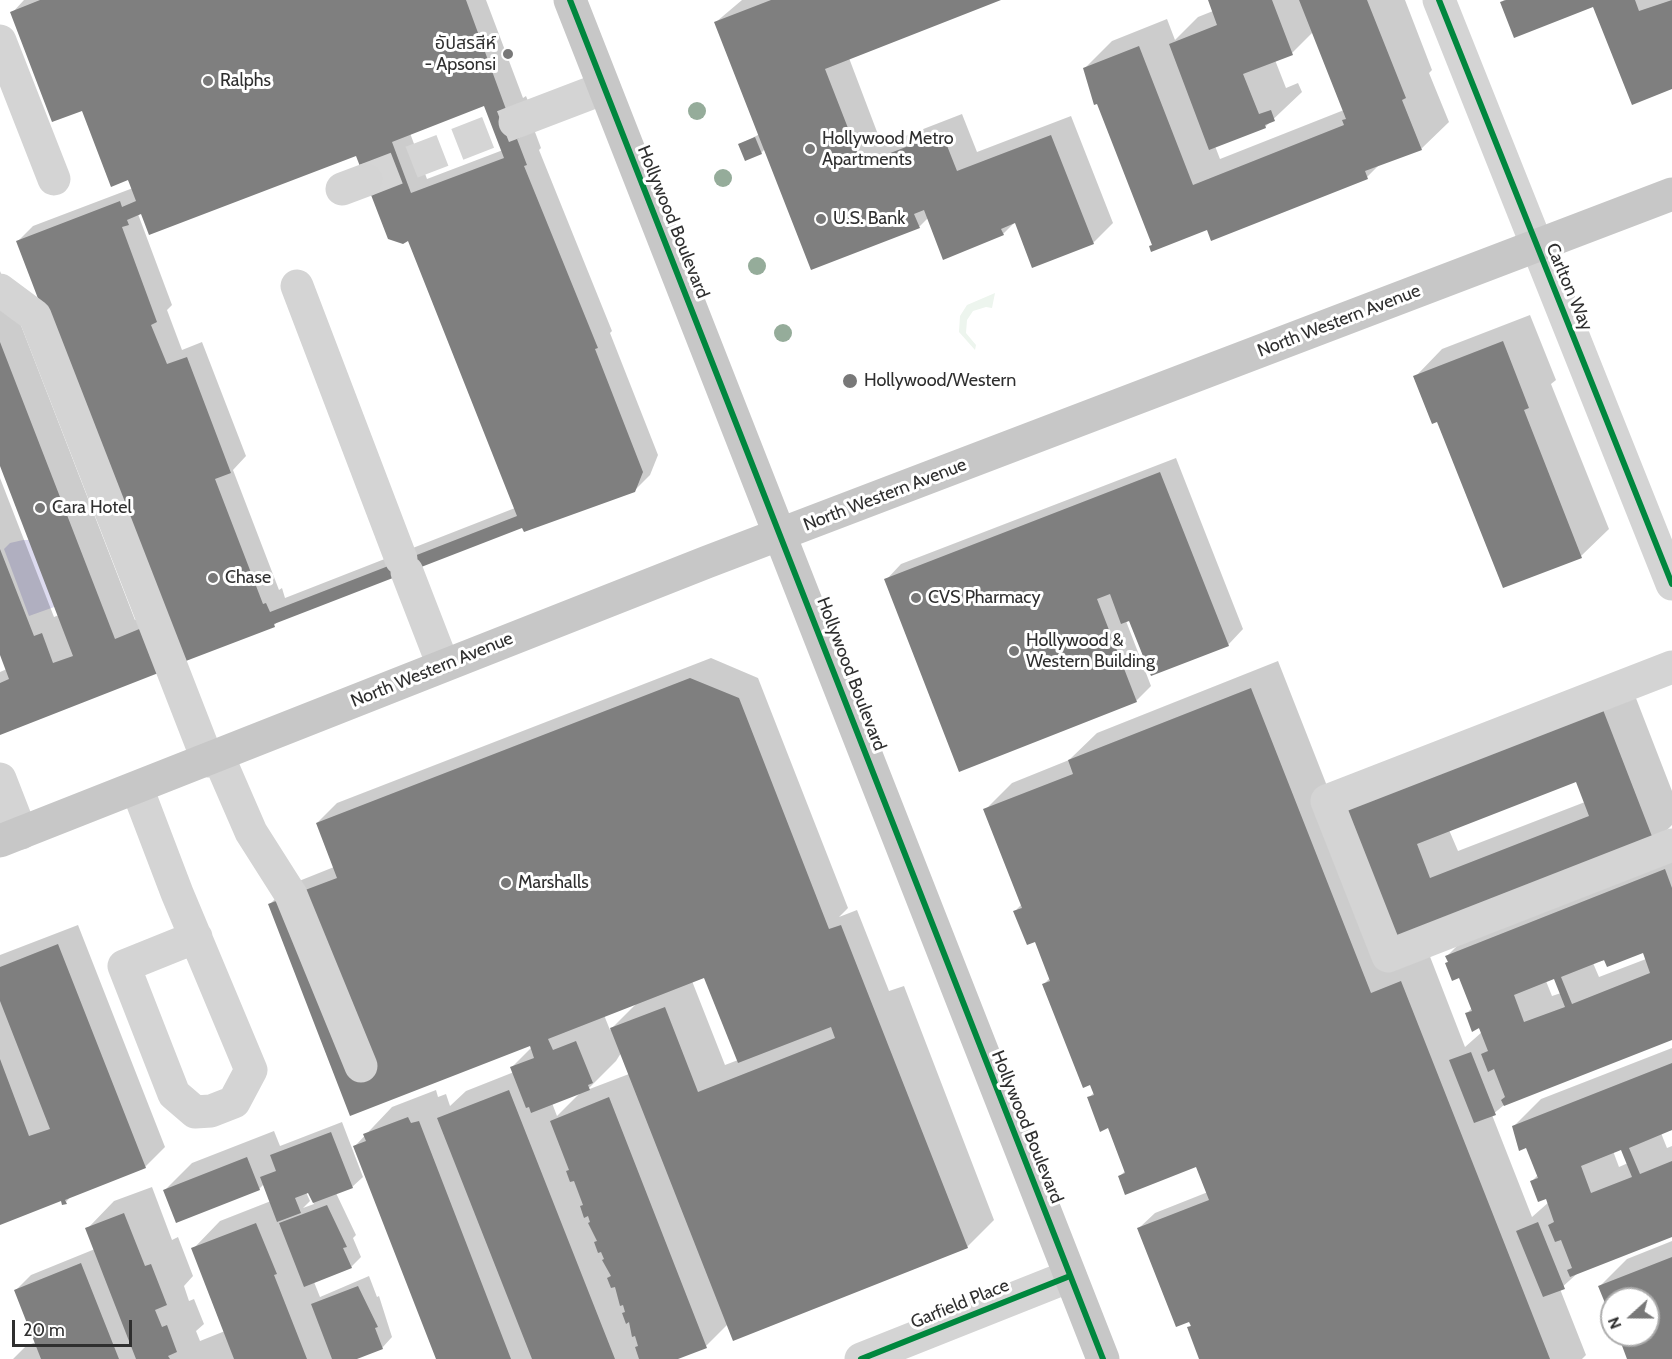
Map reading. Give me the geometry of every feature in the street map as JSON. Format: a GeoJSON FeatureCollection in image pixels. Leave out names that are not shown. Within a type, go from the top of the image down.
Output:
{"type":"FeatureCollection","features":[{"type":"Feature","properties":{"kind":"main road","name":"Hollywood Boulevard"},"geometry":{"type":"LineString","coordinates":[[570,0],[1103,1359]]}},
{"type":"Feature","properties":{"kind":"main road","name":"North Western Avenue"},"geometry":{"type":"LineString","coordinates":[[10,837],[781,534],[1672,194]]}},
{"type":"Feature","properties":{"kind":"street","name":"Carlton Way"},"geometry":{"type":"LineString","coordinates":[[1439,0],[1672,584]]}},
{"type":"Feature","properties":{"kind":"street"},"geometry":{"type":"LineString","coordinates":[[0,41],[54,179]]}},
{"type":"Feature","properties":{"kind":"street"},"geometry":{"type":"LineString","coordinates":[[515,122],[604,88]]}},
{"type":"Feature","properties":{"kind":"street"},"geometry":{"type":"LineString","coordinates":[[297,286],[444,665]]}},
{"type":"Feature","properties":{"kind":"street"},"geometry":{"type":"LineString","coordinates":[[0,290],[35,316],[213,758],[251,832],[291,895],[361,1066]]}},
{"type":"Feature","properties":{"kind":"street"},"geometry":{"type":"LineString","coordinates":[[1672,667],[1326,801],[1388,956],[1672,845]]}},
{"type":"Feature","properties":{"kind":"street"},"geometry":{"type":"LineString","coordinates":[[0,779],[10,837]]}},
{"type":"Feature","properties":{"kind":"street"},"geometry":{"type":"LineString","coordinates":[[137,788],[195,937],[251,1070],[234,1102],[211,1111],[195,1112],[182,1104],[174,1094],[124,966],[195,937]]}},
{"type":"Feature","properties":{"kind":"street","name":"Garfield Place"},"geometry":{"type":"LineString","coordinates":[[861,1359],[1070,1276]]}},
{"type":"Feature","properties":{"kind":"shaded area"},"geometry":{"type":"Polygon","coordinates":[[[995,293],[992,308],[986,307],[973,311],[967,320],[966,333],[976,345],[975,350],[959,332],[960,316],[967,305],[995,293]]]}},
{"type":"Feature","properties":{"kind":"water"},"geometry":{"type":"Polygon","coordinates":[[[31,540],[57,606],[29,616],[4,549],[10,543],[31,540]]]}},
{"type":"Feature","properties":{"kind":"building"},"geometry":{"type":"Polygon","coordinates":[[[40,0],[466,0],[507,112],[521,137],[517,139],[527,165],[524,166],[598,348],[595,349],[643,472],[635,492],[524,532],[522,528],[274,624],[275,627],[178,664],[16,241],[120,201],[122,207],[136,201],[128,180],[111,187],[82,111],[52,122],[10,12],[40,0]],[[484,106],[392,142],[411,193],[504,158],[484,106]],[[356,156],[149,235],[141,214],[127,220],[129,225],[122,227],[157,322],[151,325],[167,364],[187,357],[231,473],[215,479],[263,604],[266,603],[270,612],[517,516],[408,241],[403,244],[388,239],[356,156]]]}},
{"type":"Feature","properties":{"kind":"building","name":"Hollywood Metro Apartments"},"geometry":{"type":"Polygon","coordinates":[[[771,0],[1001,0],[825,69],[862,164],[942,133],[957,171],[1051,135],[1094,244],[1032,268],[1015,223],[1001,229],[1004,235],[943,260],[924,210],[914,214],[920,228],[811,270],[714,22],[771,0]]]}},
{"type":"Feature","properties":{"kind":"building"},"geometry":{"type":"Polygon","coordinates":[[[1208,0],[1272,0],[1293,55],[1243,74],[1259,114],[1271,110],[1275,121],[1265,125],[1266,128],[1209,150],[1169,44],[1217,25],[1208,0]]]}},
{"type":"Feature","properties":{"kind":"building"},"geometry":{"type":"Polygon","coordinates":[[[1299,0],[1367,0],[1406,98],[1402,100],[1422,150],[1365,171],[1368,179],[1211,241],[1207,230],[1151,252],[1149,246],[1152,245],[1097,104],[1094,105],[1083,68],[1139,46],[1193,185],[1344,125],[1342,120],[1346,119],[1299,0]]]}},
{"type":"Feature","properties":{"kind":"building"},"geometry":{"type":"Polygon","coordinates":[[[1506,0],[1635,0],[1639,11],[1672,0],[1672,89],[1632,105],[1593,7],[1514,38],[1500,2],[1506,0]]]}},
{"type":"Feature","properties":{"kind":"building"},"geometry":{"type":"Polygon","coordinates":[[[755,137],[762,154],[745,161],[738,144],[755,137]]]}},
{"type":"Feature","properties":{"kind":"building"},"geometry":{"type":"Polygon","coordinates":[[[1503,341],[1529,408],[1524,410],[1582,558],[1503,588],[1437,422],[1432,424],[1413,376],[1503,341]]]}},
{"type":"Feature","properties":{"kind":"building","name":"Cara Hotel"},"geometry":{"type":"Polygon","coordinates":[[[0,342],[115,639],[149,625],[166,670],[0,735],[0,683],[9,679],[0,655],[0,549],[34,636],[42,633],[53,663],[73,656],[0,466],[0,342]]]}},
{"type":"Feature","properties":{"kind":"building","name":"Hollywood & Western Building"},"geometry":{"type":"Polygon","coordinates":[[[1160,472],[1229,646],[1151,676],[1129,621],[1121,624],[1110,594],[1097,599],[1137,702],[959,772],[884,579],[1160,472]]]}},
{"type":"Feature","properties":{"kind":"building"},"geometry":{"type":"Polygon","coordinates":[[[690,678],[739,698],[829,929],[841,925],[968,1248],[733,1341],[610,1028],[665,1007],[698,1092],[835,1038],[831,1027],[738,1063],[704,978],[548,1039],[553,1050],[576,1041],[593,1083],[588,1085],[590,1090],[531,1113],[529,1107],[526,1108],[510,1067],[534,1058],[530,1046],[350,1116],[268,904],[337,878],[316,823],[690,678]]]}},
{"type":"Feature","properties":{"kind":"building"},"geometry":{"type":"Polygon","coordinates":[[[1251,688],[1371,993],[1401,981],[1550,1359],[1199,1359],[1187,1327],[1191,1326],[1189,1322],[1176,1327],[1137,1228],[1209,1200],[1196,1167],[1125,1195],[1118,1176],[1125,1173],[1108,1128],[1100,1132],[1087,1097],[1094,1095],[1090,1085],[1083,1088],[1042,984],[1050,981],[1035,942],[1027,945],[1013,911],[1022,908],[983,809],[1073,774],[1068,760],[1251,688]]]}},
{"type":"Feature","properties":{"kind":"building"},"geometry":{"type":"Polygon","coordinates":[[[1600,702],[1655,844],[1395,946],[1340,803],[1600,702]],[[1576,782],[1417,844],[1430,878],[1589,816],[1576,782]]]}},
{"type":"Feature","properties":{"kind":"building"},"geometry":{"type":"Polygon","coordinates":[[[1665,869],[1672,888],[1672,1040],[1504,1106],[1501,1100],[1505,1097],[1494,1069],[1488,1072],[1481,1054],[1488,1051],[1479,1028],[1472,1032],[1465,1013],[1472,1011],[1459,978],[1452,981],[1445,963],[1448,962],[1445,956],[1665,869]],[[1643,953],[1607,967],[1604,960],[1561,977],[1572,1004],[1650,973],[1643,953]],[[1554,979],[1514,995],[1524,1022],[1565,1007],[1554,979]]]}},
{"type":"Feature","properties":{"kind":"building"},"geometry":{"type":"Polygon","coordinates":[[[58,944],[146,1168],[65,1200],[67,1204],[62,1205],[61,1201],[0,1225],[0,1059],[29,1136],[50,1129],[0,1001],[0,967],[58,944]]]}},
{"type":"Feature","properties":{"kind":"building"},"geometry":{"type":"Polygon","coordinates":[[[1471,1052],[1496,1115],[1474,1123],[1449,1060],[1471,1052]]]}},
{"type":"Feature","properties":{"kind":"building"},"geometry":{"type":"Polygon","coordinates":[[[1672,1063],[1672,1130],[1629,1148],[1640,1174],[1672,1161],[1672,1237],[1570,1277],[1567,1270],[1572,1268],[1561,1240],[1555,1242],[1548,1225],[1554,1222],[1546,1199],[1538,1202],[1530,1181],[1538,1178],[1526,1148],[1519,1151],[1512,1126],[1672,1063]],[[1621,1150],[1581,1166],[1591,1193],[1632,1177],[1621,1150]]]}},
{"type":"Feature","properties":{"kind":"building"},"geometry":{"type":"Polygon","coordinates":[[[509,1090],[615,1359],[532,1359],[437,1118],[509,1090]]]}},
{"type":"Feature","properties":{"kind":"building"},"geometry":{"type":"Polygon","coordinates":[[[609,1097],[707,1348],[678,1359],[639,1359],[635,1347],[638,1346],[635,1336],[632,1337],[629,1322],[626,1324],[622,1313],[625,1312],[623,1305],[620,1306],[615,1287],[611,1288],[607,1278],[611,1276],[602,1260],[604,1259],[601,1252],[598,1253],[594,1242],[597,1241],[588,1223],[590,1222],[588,1216],[584,1218],[580,1206],[583,1205],[574,1181],[570,1182],[566,1171],[569,1170],[550,1121],[609,1097]]]}},
{"type":"Feature","properties":{"kind":"building"},"geometry":{"type":"Polygon","coordinates":[[[408,1117],[411,1123],[419,1121],[511,1359],[436,1359],[353,1146],[366,1141],[363,1134],[408,1117]]]}},
{"type":"Feature","properties":{"kind":"building"},"geometry":{"type":"Polygon","coordinates":[[[331,1132],[353,1188],[313,1203],[308,1193],[295,1198],[301,1213],[277,1222],[260,1177],[276,1171],[270,1155],[331,1132]]]}},
{"type":"Feature","properties":{"kind":"building"},"geometry":{"type":"Polygon","coordinates":[[[247,1157],[260,1190],[176,1223],[163,1190],[247,1157]]]}},
{"type":"Feature","properties":{"kind":"building"},"geometry":{"type":"Polygon","coordinates":[[[327,1205],[347,1247],[343,1248],[352,1268],[304,1287],[279,1223],[327,1205]]]}},
{"type":"Feature","properties":{"kind":"building"},"geometry":{"type":"Polygon","coordinates":[[[124,1213],[145,1266],[151,1264],[167,1305],[155,1310],[162,1327],[167,1325],[177,1352],[168,1356],[170,1359],[136,1359],[85,1228],[124,1213]]]}},
{"type":"Feature","properties":{"kind":"building"},"geometry":{"type":"Polygon","coordinates":[[[1538,1222],[1565,1289],[1543,1297],[1516,1231],[1538,1222]]]}},
{"type":"Feature","properties":{"kind":"building"},"geometry":{"type":"Polygon","coordinates":[[[256,1223],[307,1359],[234,1359],[191,1248],[256,1223]]]}},
{"type":"Feature","properties":{"kind":"building"},"geometry":{"type":"Polygon","coordinates":[[[1672,1257],[1672,1359],[1627,1359],[1622,1347],[1660,1347],[1660,1287],[1600,1287],[1600,1291],[1598,1286],[1672,1257]]]}},
{"type":"Feature","properties":{"kind":"building"},"geometry":{"type":"Polygon","coordinates":[[[81,1263],[119,1359],[41,1359],[14,1290],[81,1263]]]}},
{"type":"Feature","properties":{"kind":"building"},"geometry":{"type":"Polygon","coordinates":[[[358,1286],[378,1327],[375,1328],[383,1349],[357,1359],[332,1359],[311,1304],[358,1286]]]}},
{"type":"Feature","properties":{"kind":"tunnel"},"geometry":{"type":"LineString","coordinates":[[366,180],[515,122]]}},
{"type":"Feature","properties":{"kind":"cycle path"},"geometry":{"type":"LineString","coordinates":[[570,0],[1103,1359]]}},
{"type":"Feature","properties":{"kind":"cycle path"},"geometry":{"type":"LineString","coordinates":[[1439,0],[1672,584]]}},
{"type":"Feature","properties":{"kind":"cycle path"},"geometry":{"type":"LineString","coordinates":[[861,1359],[1070,1276]]}},
{"type":"Feature","properties":{"kind":"place","name":"อัปสรสีห์ - Apsonsi"},"geometry":{"type":"Point","coordinates":[508,54]}},
{"type":"Feature","properties":{"kind":"place","name":"Ralphs"},"geometry":{"type":"Point","coordinates":[208,81]}},
{"type":"Feature","properties":{"kind":"place","name":"Hollywood Metro Apartments"},"geometry":{"type":"Point","coordinates":[810,149]}},
{"type":"Feature","properties":{"kind":"place","name":"U.S. Bank"},"geometry":{"type":"Point","coordinates":[821,219]}},
{"type":"Feature","properties":{"kind":"place","name":"Hollywood/Western"},"geometry":{"type":"Point","coordinates":[850,381]}},
{"type":"Feature","properties":{"kind":"place","name":"Cara Hotel"},"geometry":{"type":"Point","coordinates":[40,508]}},
{"type":"Feature","properties":{"kind":"place","name":"Chase"},"geometry":{"type":"Point","coordinates":[213,578]}},
{"type":"Feature","properties":{"kind":"place","name":"CVS Pharmacy"},"geometry":{"type":"Point","coordinates":[916,598]}},
{"type":"Feature","properties":{"kind":"place","name":"Hollywood & Western Building"},"geometry":{"type":"Point","coordinates":[1014,651]}},
{"type":"Feature","properties":{"kind":"place","name":"Marshalls"},"geometry":{"type":"Point","coordinates":[506,883]}}]}
